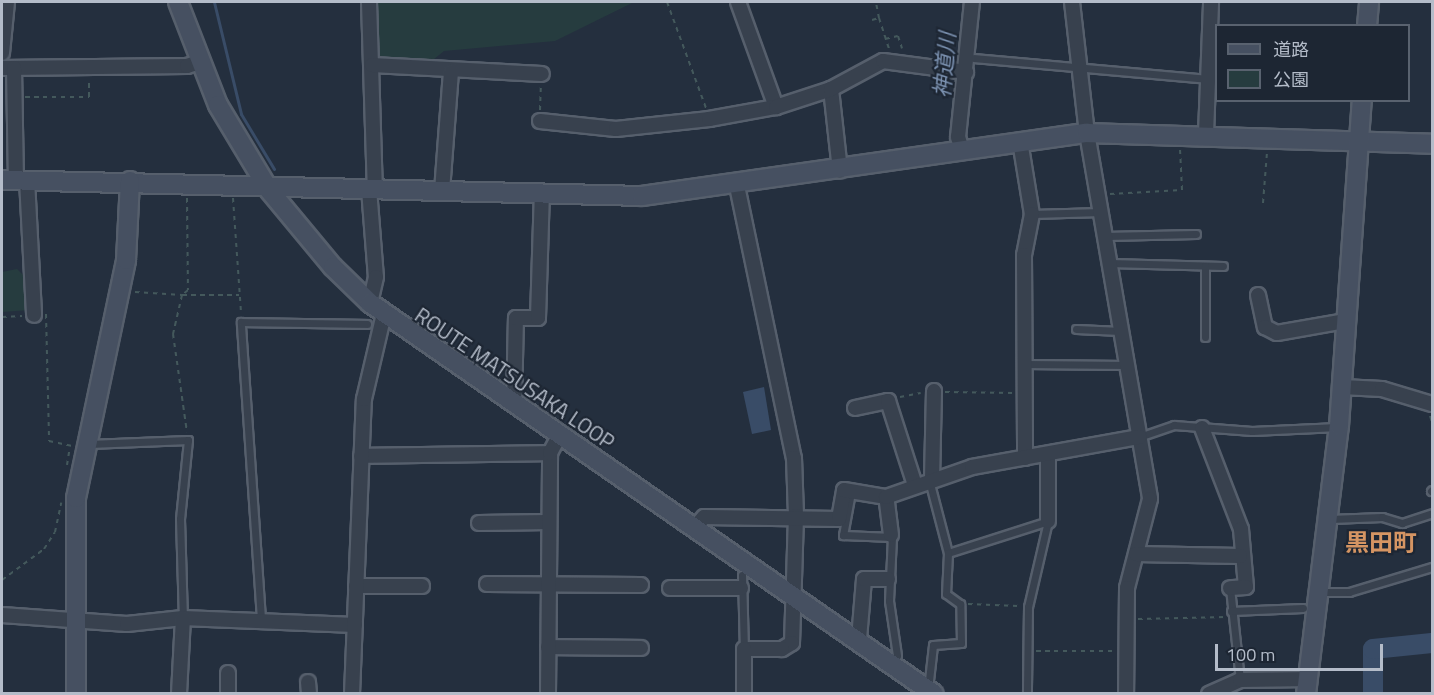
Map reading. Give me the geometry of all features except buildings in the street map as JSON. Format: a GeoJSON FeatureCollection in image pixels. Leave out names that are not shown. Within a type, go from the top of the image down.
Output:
{"type":"FeatureCollection","features":[{"type":"Feature","properties":{"kind":"street"},"geometry":{"type":"LineString","coordinates":[[2,53],[7,2]]}},
{"type":"Feature","properties":{"kind":"street","name":"ROUTE MATSUSAKA LOOP"},"geometry":{"type":"LineString","coordinates":[[178,2],[199,62],[218,105],[269,190],[333,267],[377,308],[559,436],[696,526],[931,691]]}},
{"type":"Feature","properties":{"kind":"street"},"geometry":{"type":"LineString","coordinates":[[352,693],[361,456],[368,367],[377,308],[372,190],[372,65],[369,2]]}},
{"type":"Feature","properties":{"kind":"street"},"geometry":{"type":"LineString","coordinates":[[738,2],[776,107]]}},
{"type":"Feature","properties":{"kind":"street"},"geometry":{"type":"LineString","coordinates":[[962,150],[958,137],[972,2]]}},
{"type":"Feature","properties":{"kind":"street"},"geometry":{"type":"LineString","coordinates":[[1072,2],[1087,133],[1150,499],[1136,554],[1127,619],[1126,693]]}},
{"type":"Feature","properties":{"kind":"street"},"geometry":{"type":"LineString","coordinates":[[1206,134],[1211,2]]}},
{"type":"Feature","properties":{"kind":"street"},"geometry":{"type":"LineString","coordinates":[[1367,24],[1369,2]]}},
{"type":"Feature","properties":{"kind":"street"},"geometry":{"type":"LineString","coordinates":[[540,122],[616,129],[710,119],[776,107],[831,89],[883,61],[966,72]]}},
{"type":"Feature","properties":{"kind":"street"},"geometry":{"type":"LineString","coordinates":[[34,315],[15,180],[14,97],[8,68],[199,62]]}},
{"type":"Feature","properties":{"kind":"street"},"geometry":{"type":"LineString","coordinates":[[372,65],[451,71],[542,74]]}},
{"type":"Feature","properties":{"kind":"street"},"geometry":{"type":"LineString","coordinates":[[442,191],[451,71]]}},
{"type":"Feature","properties":{"kind":"street"},"geometry":{"type":"LineString","coordinates":[[831,89],[840,171]]}},
{"type":"Feature","properties":{"kind":"street"},"geometry":{"type":"LineString","coordinates":[[1209,693],[1240,680],[1307,686],[1339,426],[1362,102]]}},
{"type":"Feature","properties":{"kind":"street"},"geometry":{"type":"LineString","coordinates":[[15,180],[130,181],[269,190],[664,195],[840,171],[1020,141],[1087,133],[1179,133],[1432,144]]}},
{"type":"Feature","properties":{"kind":"street"},"geometry":{"type":"LineString","coordinates":[[1020,141],[1032,214],[1024,255],[1025,458]]}},
{"type":"Feature","properties":{"kind":"street"},"geometry":{"type":"LineString","coordinates":[[76,693],[76,498],[79,445],[120,291],[130,181]]}},
{"type":"Feature","properties":{"kind":"street"},"geometry":{"type":"LineString","coordinates":[[737,186],[794,458],[796,516],[792,643],[782,649],[744,649],[744,693]]}},
{"type":"Feature","properties":{"kind":"street"},"geometry":{"type":"LineString","coordinates":[[514,404],[516,318],[538,318],[542,194]]}},
{"type":"Feature","properties":{"kind":"street"},"geometry":{"type":"LineString","coordinates":[[1258,295],[1266,327],[1277,333],[1346,321]]}},
{"type":"Feature","properties":{"kind":"street"},"geometry":{"type":"LineString","coordinates":[[1342,387],[1382,389],[1432,404]]}},
{"type":"Feature","properties":{"kind":"street"},"geometry":{"type":"LineString","coordinates":[[931,480],[934,391]]}},
{"type":"Feature","properties":{"kind":"street"},"geometry":{"type":"LineString","coordinates":[[855,408],[888,401],[915,486]]}},
{"type":"Feature","properties":{"kind":"street"},"geometry":{"type":"LineString","coordinates":[[1202,428],[1236,513],[1246,587],[1230,588]]}},
{"type":"Feature","properties":{"kind":"street"},"geometry":{"type":"LineString","coordinates":[[548,693],[550,453],[559,436]]}},
{"type":"Feature","properties":{"kind":"street"},"geometry":{"type":"LineString","coordinates":[[696,526],[704,517],[796,516],[839,519],[844,490],[886,497],[931,480],[1025,458],[1048,456],[1139,437]]}},
{"type":"Feature","properties":{"kind":"street"},"geometry":{"type":"LineString","coordinates":[[361,456],[550,453]]}},
{"type":"Feature","properties":{"kind":"street"},"geometry":{"type":"LineString","coordinates":[[1048,456],[1048,522]]}},
{"type":"Feature","properties":{"kind":"street"},"geometry":{"type":"LineString","coordinates":[[886,497],[891,535]]}},
{"type":"Feature","properties":{"kind":"street"},"geometry":{"type":"LineString","coordinates":[[479,523],[549,522]]}},
{"type":"Feature","properties":{"kind":"street"},"geometry":{"type":"LineString","coordinates":[[1136,554],[1240,556]]}},
{"type":"Feature","properties":{"kind":"street"},"geometry":{"type":"LineString","coordinates":[[859,639],[864,579],[888,579]]}},
{"type":"Feature","properties":{"kind":"street"},"geometry":{"type":"LineString","coordinates":[[670,588],[741,582]]}},
{"type":"Feature","properties":{"kind":"street"},"geometry":{"type":"LineString","coordinates":[[487,584],[641,585]]}},
{"type":"Feature","properties":{"kind":"street"},"geometry":{"type":"LineString","coordinates":[[356,586],[422,586]]}},
{"type":"Feature","properties":{"kind":"street"},"geometry":{"type":"LineString","coordinates":[[2,615],[76,621],[162,624],[183,618],[261,619],[354,625]]}},
{"type":"Feature","properties":{"kind":"street"},"geometry":{"type":"LineString","coordinates":[[179,693],[183,618]]}},
{"type":"Feature","properties":{"kind":"street"},"geometry":{"type":"LineString","coordinates":[[548,647],[641,648]]}},
{"type":"Feature","properties":{"kind":"street"},"geometry":{"type":"LineString","coordinates":[[228,673],[228,693]]}},
{"type":"Feature","properties":{"kind":"lane"},"geometry":{"type":"LineString","coordinates":[[974,58],[1208,79]]}},
{"type":"Feature","properties":{"kind":"lane"},"geometry":{"type":"LineString","coordinates":[[1032,214],[1101,212]]}},
{"type":"Feature","properties":{"kind":"lane"},"geometry":{"type":"LineString","coordinates":[[1105,236],[1196,234]]}},
{"type":"Feature","properties":{"kind":"lane"},"geometry":{"type":"LineString","coordinates":[[1109,263],[1223,266]]}},
{"type":"Feature","properties":{"kind":"lane"},"geometry":{"type":"LineString","coordinates":[[1205,266],[1205,337]]}},
{"type":"Feature","properties":{"kind":"lane"},"geometry":{"type":"LineString","coordinates":[[261,619],[241,322],[366,324]]}},
{"type":"Feature","properties":{"kind":"lane"},"geometry":{"type":"LineString","coordinates":[[1076,329],[1121,331]]}},
{"type":"Feature","properties":{"kind":"lane"},"geometry":{"type":"LineString","coordinates":[[1024,364],[1127,365]]}},
{"type":"Feature","properties":{"kind":"lane"},"geometry":{"type":"LineString","coordinates":[[1139,437],[1174,425],[1202,428],[1339,426]]}},
{"type":"Feature","properties":{"kind":"lane"},"geometry":{"type":"LineString","coordinates":[[79,445],[188,440],[180,519],[183,618]]}},
{"type":"Feature","properties":{"kind":"lane"},"geometry":{"type":"LineString","coordinates":[[931,480],[948,553],[946,594],[960,604],[961,643],[933,645],[931,691]]}},
{"type":"Feature","properties":{"kind":"lane"},"geometry":{"type":"LineString","coordinates":[[851,492],[843,535],[891,535],[888,579],[897,655]]}},
{"type":"Feature","properties":{"kind":"lane"},"geometry":{"type":"LineString","coordinates":[[1328,519],[1383,517],[1402,523],[1432,513]]}},
{"type":"Feature","properties":{"kind":"lane"},"geometry":{"type":"LineString","coordinates":[[948,553],[1048,522]]}},
{"type":"Feature","properties":{"kind":"lane"},"geometry":{"type":"LineString","coordinates":[[1027,693],[1028,607],[1048,522]]}},
{"type":"Feature","properties":{"kind":"lane"},"geometry":{"type":"LineString","coordinates":[[1319,592],[1349,592],[1432,567]]}},
{"type":"Feature","properties":{"kind":"lane"},"geometry":{"type":"LineString","coordinates":[[741,582],[744,649]]}},
{"type":"Feature","properties":{"kind":"lane"},"geometry":{"type":"LineString","coordinates":[[1230,588],[1231,614],[1240,680]]}},
{"type":"Feature","properties":{"kind":"lane"},"geometry":{"type":"LineString","coordinates":[[1231,614],[1303,608]]}},
{"type":"Feature","properties":{"kind":"path"},"geometry":{"type":"LineString","coordinates":[[667,2],[710,119]]}},
{"type":"Feature","properties":{"kind":"path"},"geometry":{"type":"LineString","coordinates":[[876,2],[889,49]]}},
{"type":"Feature","properties":{"kind":"path"},"geometry":{"type":"LineString","coordinates":[[872,20],[879,18]]}},
{"type":"Feature","properties":{"kind":"path"},"geometry":{"type":"LineString","coordinates":[[885,39],[898,36],[902,48]]}},
{"type":"Feature","properties":{"kind":"path"},"geometry":{"type":"LineString","coordinates":[[14,97],[89,97],[89,67]]}},
{"type":"Feature","properties":{"kind":"path"},"geometry":{"type":"LineString","coordinates":[[540,122],[542,74]]}},
{"type":"Feature","properties":{"kind":"path"},"geometry":{"type":"LineString","coordinates":[[1098,195],[1182,190],[1179,133]]}},
{"type":"Feature","properties":{"kind":"path"},"geometry":{"type":"LineString","coordinates":[[1263,203],[1269,136]]}},
{"type":"Feature","properties":{"kind":"path"},"geometry":{"type":"LineString","coordinates":[[176,434],[187,434],[173,334],[182,295],[188,290],[184,184]]}},
{"type":"Feature","properties":{"kind":"path"},"geometry":{"type":"LineString","coordinates":[[232,187],[241,322]]}},
{"type":"Feature","properties":{"kind":"path"},"geometry":{"type":"LineString","coordinates":[[120,291],[182,295],[239,295]]}},
{"type":"Feature","properties":{"kind":"path"},"geometry":{"type":"LineString","coordinates":[[2,317],[50,314],[49,441],[79,445],[65,476]]}},
{"type":"Feature","properties":{"kind":"path"},"geometry":{"type":"LineString","coordinates":[[895,398],[934,391],[1024,393]]}},
{"type":"Feature","properties":{"kind":"path"},"geometry":{"type":"LineString","coordinates":[[2,580],[44,549],[55,532],[62,496]]}},
{"type":"Feature","properties":{"kind":"path"},"geometry":{"type":"LineString","coordinates":[[960,604],[1028,607]]}},
{"type":"Feature","properties":{"kind":"path"},"geometry":{"type":"LineString","coordinates":[[1127,619],[1231,614]]}},
{"type":"Feature","properties":{"kind":"path"},"geometry":{"type":"LineString","coordinates":[[1028,651],[1126,651]]}},
{"type":"Feature","properties":{"kind":"green space"},"geometry":{"type":"Polygon","coordinates":[[[372,2],[634,2],[555,41],[444,51],[429,63],[376,58],[372,2]]]}},
{"type":"Feature","properties":{"kind":"green space"},"geometry":{"type":"Polygon","coordinates":[[[17,269],[26,278],[30,310],[2,312],[2,272],[17,269]]]}},
{"type":"Feature","properties":{"kind":"water"},"geometry":{"type":"Polygon","coordinates":[[[764,387],[771,430],[752,434],[743,392],[764,387]]]}},
{"type":"Feature","properties":{"kind":"waterway"},"geometry":{"type":"LineString","coordinates":[[214,2],[241,114],[274,169]]}},
{"type":"Feature","properties":{"kind":"waterway"},"geometry":{"type":"LineString","coordinates":[[1373,694],[1373,649],[1432,643]]}},
{"type":"Feature","properties":{"kind":"district","name":"黒田町"},"geometry":{"type":"Point","coordinates":[1381,543]}},
{"type":"Feature","properties":{"kind":"water label","name":"神道川"},"geometry":{"type":"Point","coordinates":[945,65]}}]}
